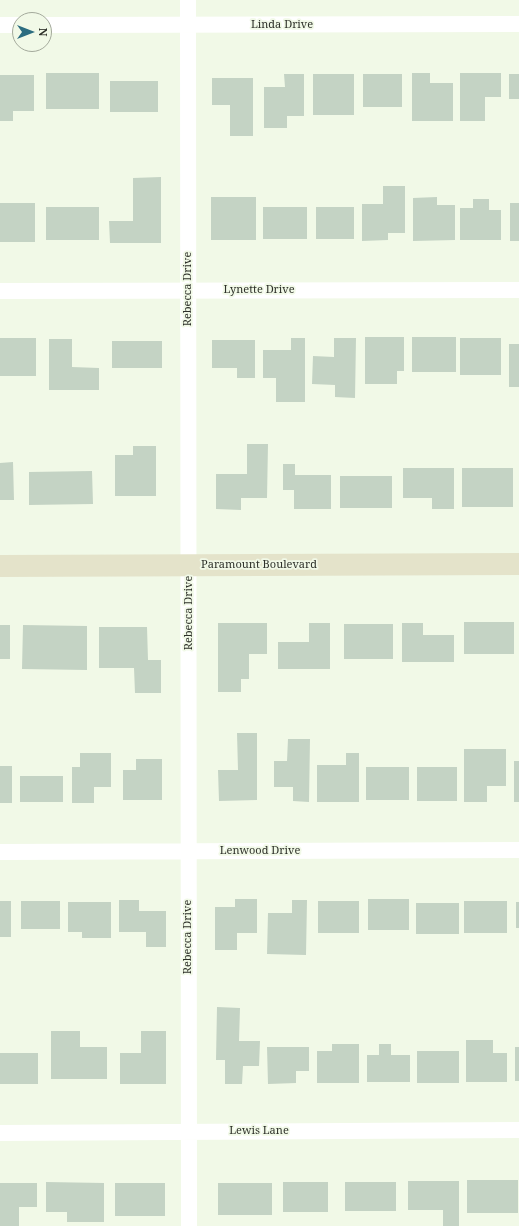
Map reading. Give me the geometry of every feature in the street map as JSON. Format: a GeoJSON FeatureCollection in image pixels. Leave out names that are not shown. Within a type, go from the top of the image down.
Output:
{"type":"FeatureCollection","features":[{"type":"Feature","properties":{"kind":"main road","name":"Paramount Boulevard"},"geometry":{"type":"LineString","coordinates":[[0,566],[519,564]]}},
{"type":"Feature","properties":{"kind":"street","name":"Rebecca Drive"},"geometry":{"type":"LineString","coordinates":[[188,0],[189,1226]]}},
{"type":"Feature","properties":{"kind":"street","name":"Linda Drive"},"geometry":{"type":"LineString","coordinates":[[52,25],[519,24]]}},
{"type":"Feature","properties":{"kind":"street"},"geometry":{"type":"LineString","coordinates":[[0,25],[12,25]]}},
{"type":"Feature","properties":{"kind":"street","name":"Lynette Drive"},"geometry":{"type":"LineString","coordinates":[[0,291],[519,290]]}},
{"type":"Feature","properties":{"kind":"street","name":"Lenwood Drive"},"geometry":{"type":"LineString","coordinates":[[0,852],[519,850]]}},
{"type":"Feature","properties":{"kind":"street","name":"Lewis Lane"},"geometry":{"type":"LineString","coordinates":[[0,1133],[519,1130]]}},
{"type":"Feature","properties":{"kind":"building"},"geometry":{"type":"Polygon","coordinates":[[[46,73],[99,73],[99,109],[46,109],[46,73]]]}},
{"type":"Feature","properties":{"kind":"building"},"geometry":{"type":"Polygon","coordinates":[[[412,73],[430,73],[430,83],[453,83],[453,121],[412,121],[412,73]]]}},
{"type":"Feature","properties":{"kind":"building"},"geometry":{"type":"Polygon","coordinates":[[[460,73],[501,73],[501,97],[485,97],[485,121],[460,121],[460,73]]]}},
{"type":"Feature","properties":{"kind":"building"},"geometry":{"type":"Polygon","coordinates":[[[284,74],[304,74],[304,116],[287,116],[287,128],[264,128],[264,87],[285,87],[284,74]]]}},
{"type":"Feature","properties":{"kind":"building"},"geometry":{"type":"Polygon","coordinates":[[[313,74],[354,74],[354,115],[313,115],[313,74]]]}},
{"type":"Feature","properties":{"kind":"building"},"geometry":{"type":"Polygon","coordinates":[[[363,74],[402,74],[402,107],[363,107],[363,74]]]}},
{"type":"Feature","properties":{"kind":"building"},"geometry":{"type":"Polygon","coordinates":[[[509,74],[519,74],[519,99],[509,99],[509,74]]]}},
{"type":"Feature","properties":{"kind":"building"},"geometry":{"type":"Polygon","coordinates":[[[0,75],[34,75],[34,111],[13,111],[13,121],[0,121],[0,75]]]}},
{"type":"Feature","properties":{"kind":"building"},"geometry":{"type":"Polygon","coordinates":[[[212,78],[253,78],[253,136],[230,136],[230,105],[212,105],[212,78]]]}},
{"type":"Feature","properties":{"kind":"building"},"geometry":{"type":"Polygon","coordinates":[[[110,81],[158,81],[158,112],[110,112],[110,81]]]}},
{"type":"Feature","properties":{"kind":"building"},"geometry":{"type":"Polygon","coordinates":[[[161,177],[161,243],[110,243],[109,221],[133,221],[133,178],[161,177]]]}},
{"type":"Feature","properties":{"kind":"building"},"geometry":{"type":"Polygon","coordinates":[[[383,186],[405,186],[405,233],[388,233],[388,240],[362,241],[362,204],[383,204],[383,186]]]}},
{"type":"Feature","properties":{"kind":"building"},"geometry":{"type":"Polygon","coordinates":[[[211,197],[256,197],[256,240],[211,240],[211,197]]]}},
{"type":"Feature","properties":{"kind":"building"},"geometry":{"type":"Polygon","coordinates":[[[437,197],[437,205],[455,205],[455,240],[413,241],[413,198],[437,197]]]}},
{"type":"Feature","properties":{"kind":"building"},"geometry":{"type":"Polygon","coordinates":[[[473,199],[489,199],[489,210],[501,210],[501,240],[460,240],[460,208],[473,208],[473,199]]]}},
{"type":"Feature","properties":{"kind":"building"},"geometry":{"type":"Polygon","coordinates":[[[0,203],[35,203],[35,242],[0,242],[0,203]]]}},
{"type":"Feature","properties":{"kind":"building"},"geometry":{"type":"Polygon","coordinates":[[[510,203],[519,203],[519,241],[510,241],[510,203]]]}},
{"type":"Feature","properties":{"kind":"building"},"geometry":{"type":"Polygon","coordinates":[[[46,207],[99,207],[99,240],[46,240],[46,207]]]}},
{"type":"Feature","properties":{"kind":"building"},"geometry":{"type":"Polygon","coordinates":[[[263,207],[307,207],[307,239],[263,239],[263,207]]]}},
{"type":"Feature","properties":{"kind":"building"},"geometry":{"type":"Polygon","coordinates":[[[316,207],[354,207],[354,239],[316,239],[316,207]]]}},
{"type":"Feature","properties":{"kind":"building"},"geometry":{"type":"Polygon","coordinates":[[[365,337],[404,337],[404,371],[397,371],[397,384],[365,384],[365,337]]]}},
{"type":"Feature","properties":{"kind":"building"},"geometry":{"type":"Polygon","coordinates":[[[412,337],[456,337],[456,372],[412,372],[412,337]]]}},
{"type":"Feature","properties":{"kind":"building"},"geometry":{"type":"Polygon","coordinates":[[[0,338],[36,338],[36,376],[0,376],[0,338]]]}},
{"type":"Feature","properties":{"kind":"building"},"geometry":{"type":"Polygon","coordinates":[[[291,338],[305,338],[305,402],[276,402],[276,378],[263,378],[263,350],[291,350],[291,338]]]}},
{"type":"Feature","properties":{"kind":"building"},"geometry":{"type":"Polygon","coordinates":[[[334,338],[356,338],[355,398],[335,397],[335,385],[312,384],[313,356],[334,357],[334,338]]]}},
{"type":"Feature","properties":{"kind":"building"},"geometry":{"type":"Polygon","coordinates":[[[460,338],[501,338],[501,375],[460,375],[460,338]]]}},
{"type":"Feature","properties":{"kind":"building"},"geometry":{"type":"Polygon","coordinates":[[[49,339],[72,339],[72,367],[99,368],[99,390],[49,390],[49,339]]]}},
{"type":"Feature","properties":{"kind":"building"},"geometry":{"type":"Polygon","coordinates":[[[212,340],[255,340],[255,378],[237,378],[237,368],[212,368],[212,340]]]}},
{"type":"Feature","properties":{"kind":"building"},"geometry":{"type":"Polygon","coordinates":[[[112,341],[162,341],[162,368],[112,368],[112,341]]]}},
{"type":"Feature","properties":{"kind":"building"},"geometry":{"type":"Polygon","coordinates":[[[509,344],[519,344],[519,387],[509,387],[509,344]]]}},
{"type":"Feature","properties":{"kind":"building"},"geometry":{"type":"Polygon","coordinates":[[[247,444],[268,444],[267,498],[241,498],[241,510],[216,509],[216,474],[247,474],[247,444]]]}},
{"type":"Feature","properties":{"kind":"building"},"geometry":{"type":"Polygon","coordinates":[[[133,446],[156,446],[156,496],[115,496],[115,455],[133,455],[133,446]]]}},
{"type":"Feature","properties":{"kind":"building"},"geometry":{"type":"Polygon","coordinates":[[[13,462],[14,500],[0,500],[0,463],[13,462]]]}},
{"type":"Feature","properties":{"kind":"building"},"geometry":{"type":"Polygon","coordinates":[[[283,464],[295,464],[295,475],[331,475],[331,509],[294,509],[294,490],[283,490],[283,464]]]}},
{"type":"Feature","properties":{"kind":"building"},"geometry":{"type":"Polygon","coordinates":[[[403,468],[454,468],[454,509],[432,509],[432,498],[403,498],[403,468]]]}},
{"type":"Feature","properties":{"kind":"building"},"geometry":{"type":"Polygon","coordinates":[[[462,468],[513,468],[513,507],[462,507],[462,468]]]}},
{"type":"Feature","properties":{"kind":"building"},"geometry":{"type":"Polygon","coordinates":[[[92,471],[93,504],[29,505],[29,472],[92,471]]]}},
{"type":"Feature","properties":{"kind":"building"},"geometry":{"type":"Polygon","coordinates":[[[340,476],[392,476],[392,508],[340,508],[340,476]]]}},
{"type":"Feature","properties":{"kind":"building"},"geometry":{"type":"Polygon","coordinates":[[[464,622],[514,622],[514,654],[464,654],[464,622]]]}},
{"type":"Feature","properties":{"kind":"building"},"geometry":{"type":"Polygon","coordinates":[[[218,623],[267,623],[267,654],[249,654],[249,679],[241,679],[241,692],[218,692],[218,623]]]}},
{"type":"Feature","properties":{"kind":"building"},"geometry":{"type":"Polygon","coordinates":[[[309,623],[330,623],[330,669],[278,669],[278,642],[309,642],[309,623]]]}},
{"type":"Feature","properties":{"kind":"building"},"geometry":{"type":"Polygon","coordinates":[[[402,623],[423,623],[423,635],[454,635],[454,662],[402,662],[402,623]]]}},
{"type":"Feature","properties":{"kind":"building"},"geometry":{"type":"Polygon","coordinates":[[[344,624],[393,624],[393,659],[344,659],[344,624]]]}},
{"type":"Feature","properties":{"kind":"building"},"geometry":{"type":"Polygon","coordinates":[[[0,625],[10,625],[10,659],[0,659],[0,625]]]}},
{"type":"Feature","properties":{"kind":"building"},"geometry":{"type":"Polygon","coordinates":[[[23,625],[87,626],[87,670],[22,669],[23,625]]]}},
{"type":"Feature","properties":{"kind":"building"},"geometry":{"type":"Polygon","coordinates":[[[99,627],[147,627],[148,660],[161,660],[161,693],[135,693],[134,668],[99,668],[99,627]]]}},
{"type":"Feature","properties":{"kind":"building"},"geometry":{"type":"Polygon","coordinates":[[[237,733],[257,733],[257,800],[219,801],[218,770],[238,770],[237,733]]]}},
{"type":"Feature","properties":{"kind":"building"},"geometry":{"type":"Polygon","coordinates":[[[288,739],[310,739],[309,802],[293,801],[293,787],[274,787],[274,761],[287,761],[288,739]]]}},
{"type":"Feature","properties":{"kind":"building"},"geometry":{"type":"Polygon","coordinates":[[[464,749],[506,749],[506,786],[487,786],[487,802],[464,802],[464,749]]]}},
{"type":"Feature","properties":{"kind":"building"},"geometry":{"type":"Polygon","coordinates":[[[80,753],[111,753],[111,787],[94,787],[94,803],[72,803],[72,767],[80,767],[80,753]]]}},
{"type":"Feature","properties":{"kind":"building"},"geometry":{"type":"Polygon","coordinates":[[[346,753],[359,753],[359,802],[317,802],[317,765],[346,765],[346,753]]]}},
{"type":"Feature","properties":{"kind":"building"},"geometry":{"type":"Polygon","coordinates":[[[136,759],[162,759],[162,800],[123,800],[123,770],[136,770],[136,759]]]}},
{"type":"Feature","properties":{"kind":"building"},"geometry":{"type":"Polygon","coordinates":[[[514,761],[519,761],[519,802],[514,802],[514,761]]]}},
{"type":"Feature","properties":{"kind":"building"},"geometry":{"type":"Polygon","coordinates":[[[0,766],[12,766],[12,803],[0,803],[0,766]]]}},
{"type":"Feature","properties":{"kind":"building"},"geometry":{"type":"Polygon","coordinates":[[[366,767],[409,767],[409,800],[366,800],[366,767]]]}},
{"type":"Feature","properties":{"kind":"building"},"geometry":{"type":"Polygon","coordinates":[[[417,767],[457,767],[457,801],[417,801],[417,767]]]}},
{"type":"Feature","properties":{"kind":"building"},"geometry":{"type":"Polygon","coordinates":[[[20,776],[63,776],[63,802],[20,802],[20,776]]]}},
{"type":"Feature","properties":{"kind":"building"},"geometry":{"type":"Polygon","coordinates":[[[235,899],[257,899],[257,933],[237,933],[237,950],[215,950],[215,907],[235,907],[235,899]]]}},
{"type":"Feature","properties":{"kind":"building"},"geometry":{"type":"Polygon","coordinates":[[[368,899],[409,899],[409,930],[368,930],[368,899]]]}},
{"type":"Feature","properties":{"kind":"building"},"geometry":{"type":"Polygon","coordinates":[[[119,900],[139,900],[139,911],[166,911],[166,947],[146,947],[146,932],[119,932],[119,900]]]}},
{"type":"Feature","properties":{"kind":"building"},"geometry":{"type":"Polygon","coordinates":[[[292,900],[307,900],[306,955],[267,954],[268,913],[292,913],[292,900]]]}},
{"type":"Feature","properties":{"kind":"building"},"geometry":{"type":"Polygon","coordinates":[[[0,901],[11,901],[11,937],[0,937],[0,901]]]}},
{"type":"Feature","properties":{"kind":"building"},"geometry":{"type":"Polygon","coordinates":[[[21,901],[60,901],[60,929],[21,929],[21,901]]]}},
{"type":"Feature","properties":{"kind":"building"},"geometry":{"type":"Polygon","coordinates":[[[318,901],[359,901],[359,933],[318,933],[318,901]]]}},
{"type":"Feature","properties":{"kind":"building"},"geometry":{"type":"Polygon","coordinates":[[[464,901],[507,901],[507,933],[464,933],[464,901]]]}},
{"type":"Feature","properties":{"kind":"building"},"geometry":{"type":"Polygon","coordinates":[[[68,902],[111,902],[111,938],[82,938],[82,932],[68,932],[68,902]]]}},
{"type":"Feature","properties":{"kind":"building"},"geometry":{"type":"Polygon","coordinates":[[[516,902],[519,902],[519,928],[516,928],[516,902]]]}},
{"type":"Feature","properties":{"kind":"building"},"geometry":{"type":"Polygon","coordinates":[[[416,903],[459,903],[459,934],[416,934],[416,903]]]}},
{"type":"Feature","properties":{"kind":"building"},"geometry":{"type":"Polygon","coordinates":[[[217,1007],[240,1008],[239,1041],[260,1041],[259,1066],[243,1066],[242,1084],[225,1084],[225,1060],[216,1060],[217,1007]]]}},
{"type":"Feature","properties":{"kind":"building"},"geometry":{"type":"Polygon","coordinates":[[[51,1031],[80,1031],[80,1047],[107,1047],[107,1079],[51,1079],[51,1031]]]}},
{"type":"Feature","properties":{"kind":"building"},"geometry":{"type":"Polygon","coordinates":[[[141,1031],[166,1031],[166,1084],[120,1084],[120,1053],[141,1053],[141,1031]]]}},
{"type":"Feature","properties":{"kind":"building"},"geometry":{"type":"Polygon","coordinates":[[[466,1040],[493,1040],[493,1053],[507,1053],[507,1082],[466,1082],[466,1040]]]}},
{"type":"Feature","properties":{"kind":"building"},"geometry":{"type":"Polygon","coordinates":[[[332,1044],[359,1044],[359,1083],[317,1083],[317,1051],[332,1051],[332,1044]]]}},
{"type":"Feature","properties":{"kind":"building"},"geometry":{"type":"Polygon","coordinates":[[[379,1044],[391,1044],[391,1055],[410,1055],[410,1082],[367,1082],[367,1055],[379,1055],[379,1044]]]}},
{"type":"Feature","properties":{"kind":"building"},"geometry":{"type":"Polygon","coordinates":[[[267,1047],[309,1047],[309,1071],[296,1071],[296,1083],[268,1084],[267,1047]]]}},
{"type":"Feature","properties":{"kind":"building"},"geometry":{"type":"Polygon","coordinates":[[[515,1047],[519,1047],[519,1081],[515,1081],[515,1047]]]}},
{"type":"Feature","properties":{"kind":"building"},"geometry":{"type":"Polygon","coordinates":[[[417,1051],[459,1051],[459,1083],[417,1083],[417,1051]]]}},
{"type":"Feature","properties":{"kind":"building"},"geometry":{"type":"Polygon","coordinates":[[[0,1053],[38,1053],[38,1084],[0,1084],[0,1053]]]}},
{"type":"Feature","properties":{"kind":"building"},"geometry":{"type":"Polygon","coordinates":[[[467,1180],[518,1180],[518,1213],[467,1213],[467,1180]]]}},
{"type":"Feature","properties":{"kind":"building"},"geometry":{"type":"Polygon","coordinates":[[[408,1181],[459,1181],[459,1226],[443,1226],[443,1210],[408,1210],[408,1181]]]}},
{"type":"Feature","properties":{"kind":"building"},"geometry":{"type":"Polygon","coordinates":[[[46,1182],[104,1183],[104,1222],[67,1222],[67,1212],[46,1212],[46,1182]]]}},
{"type":"Feature","properties":{"kind":"building"},"geometry":{"type":"Polygon","coordinates":[[[283,1182],[328,1182],[328,1212],[283,1212],[283,1182]]]}},
{"type":"Feature","properties":{"kind":"building"},"geometry":{"type":"Polygon","coordinates":[[[345,1182],[396,1182],[396,1211],[345,1211],[345,1182]]]}},
{"type":"Feature","properties":{"kind":"building"},"geometry":{"type":"Polygon","coordinates":[[[0,1183],[37,1183],[37,1207],[19,1207],[19,1226],[0,1226],[0,1183]]]}},
{"type":"Feature","properties":{"kind":"building"},"geometry":{"type":"Polygon","coordinates":[[[115,1183],[165,1183],[165,1216],[115,1216],[115,1183]]]}},
{"type":"Feature","properties":{"kind":"building"},"geometry":{"type":"Polygon","coordinates":[[[218,1183],[272,1183],[272,1215],[218,1215],[218,1183]]]}}]}
